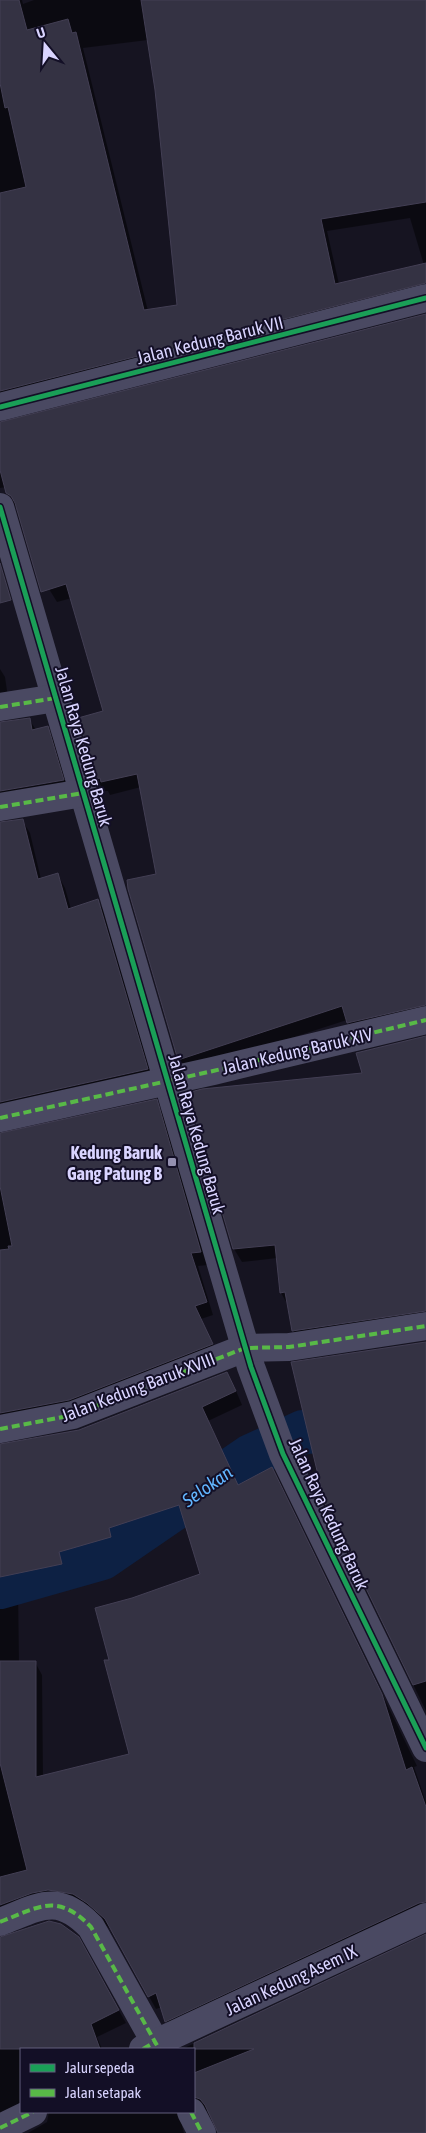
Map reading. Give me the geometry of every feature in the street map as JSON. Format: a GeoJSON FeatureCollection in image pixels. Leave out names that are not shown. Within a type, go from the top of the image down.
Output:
{"type":"FeatureCollection","features":[{"type":"Feature","properties":{"kind":"street","name":"Jalan Kedung Baruk VII"},"geometry":{"type":"LineString","coordinates":[[0,406],[426,298]]}},
{"type":"Feature","properties":{"kind":"street","name":"Jalan Raya Kedung Baruk"},"geometry":{"type":"LineString","coordinates":[[0,507],[245,1348],[280,1445],[426,1748]]}},
{"type":"Feature","properties":{"kind":"street"},"geometry":{"type":"LineString","coordinates":[[0,707],[56,698]]}},
{"type":"Feature","properties":{"kind":"street"},"geometry":{"type":"LineString","coordinates":[[0,807],[83,792]]}},
{"type":"Feature","properties":{"kind":"street","name":"Jalan Kedung Baruk XIV"},"geometry":{"type":"LineString","coordinates":[[0,1118],[168,1081],[426,1020]]}},
{"type":"Feature","properties":{"kind":"street","name":"Jalan Kedung Baruk XVIII"},"geometry":{"type":"LineString","coordinates":[[0,1429],[72,1415],[245,1348],[289,1347],[426,1326]]}},
{"type":"Feature","properties":{"kind":"street","name":"Jalan Kedung Asem IX"},"geometry":{"type":"LineString","coordinates":[[0,1922],[38,1908],[54,1905],[65,1907],[80,1916],[91,1927],[153,2047],[426,1917]]}},
{"type":"Feature","properties":{"kind":"street"},"geometry":{"type":"LineString","coordinates":[[0,2128],[30,2113]]}},
{"type":"Feature","properties":{"kind":"street"},"geometry":{"type":"LineString","coordinates":[[192,2113],[202,2133]]}},
{"type":"Feature","properties":{"kind":"building"},"geometry":{"type":"Polygon","coordinates":[[[0,0],[19,0],[27,30],[68,19],[72,33],[76,32],[144,310],[177,305],[155,90],[141,0],[426,0],[426,202],[321,219],[335,284],[426,263],[426,283],[0,391],[0,193],[26,187],[8,107],[5,108],[0,83],[0,0]]]}},
{"type":"Feature","properties":{"kind":"building"},"geometry":{"type":"Polygon","coordinates":[[[426,314],[426,1005],[347,1023],[342,1006],[178,1060],[128,889],[127,880],[156,874],[137,774],[101,782],[100,778],[96,779],[78,718],[103,711],[66,584],[41,592],[15,503],[11,496],[6,493],[0,470],[0,422],[426,314]]]}},
{"type":"Feature","properties":{"kind":"building"},"geometry":{"type":"Polygon","coordinates":[[[0,563],[11,600],[0,603],[0,563]]]}},
{"type":"Feature","properties":{"kind":"building"},"geometry":{"type":"Polygon","coordinates":[[[30,718],[32,730],[48,726],[64,780],[0,791],[0,722],[30,718]]]}},
{"type":"Feature","properties":{"kind":"building"},"geometry":{"type":"Polygon","coordinates":[[[23,819],[38,879],[58,873],[68,909],[98,899],[148,1069],[0,1102],[0,822],[23,819]]]}},
{"type":"Feature","properties":{"kind":"building"},"geometry":{"type":"Polygon","coordinates":[[[426,1036],[426,1311],[292,1331],[285,1292],[280,1293],[275,1245],[233,1249],[187,1093],[202,1089],[362,1073],[356,1053],[426,1036]]]}},
{"type":"Feature","properties":{"kind":"building"},"geometry":{"type":"Polygon","coordinates":[[[157,1099],[201,1252],[191,1253],[207,1302],[195,1306],[213,1344],[69,1400],[0,1413],[0,1250],[9,1249],[8,1246],[12,1246],[0,1186],[0,1133],[157,1099]]]}},
{"type":"Feature","properties":{"kind":"building"},"geometry":{"type":"Polygon","coordinates":[[[426,1342],[426,1681],[413,1685],[325,1504],[291,1362],[426,1342]]]}},
{"type":"Feature","properties":{"kind":"building"},"geometry":{"type":"Polygon","coordinates":[[[227,1372],[236,1391],[202,1407],[238,1485],[272,1467],[382,1694],[406,1770],[412,1767],[426,1807],[426,1902],[419,1903],[165,2022],[156,1993],[148,1997],[105,1919],[87,1903],[73,1894],[48,1890],[32,1893],[0,1905],[0,1877],[27,1870],[0,1763],[0,1661],[36,1661],[36,1777],[129,1754],[104,1660],[109,1660],[95,1608],[132,1598],[200,1574],[179,1505],[109,1528],[111,1537],[59,1552],[62,1564],[0,1577],[0,1444],[79,1430],[227,1372]]]}},
{"type":"Feature","properties":{"kind":"building"},"geometry":{"type":"Polygon","coordinates":[[[49,1921],[61,1924],[79,1937],[119,2010],[91,2024],[100,2048],[0,2049],[0,1937],[49,1921]]]}},
{"type":"Feature","properties":{"kind":"building"},"geometry":{"type":"Polygon","coordinates":[[[426,1934],[426,2133],[218,2133],[205,2105],[200,2099],[195,2097],[195,2073],[254,2049],[195,2049],[194,2043],[426,1934]]]}},
{"type":"Feature","properties":{"kind":"waterway","name":"Selokan"},"geometry":{"type":"LineString","coordinates":[[0,1587],[102,1558],[251,1456],[303,1432],[426,1427]]}},
{"type":"Feature","properties":{"kind":"marked path"},"geometry":{"type":"LineString","coordinates":[[0,707],[56,698]]}},
{"type":"Feature","properties":{"kind":"marked path"},"geometry":{"type":"LineString","coordinates":[[0,807],[83,793]]}},
{"type":"Feature","properties":{"kind":"marked path"},"geometry":{"type":"LineString","coordinates":[[0,1118],[213,1071],[426,1020]]}},
{"type":"Feature","properties":{"kind":"marked path"},"geometry":{"type":"LineString","coordinates":[[0,1429],[73,1415],[245,1348],[289,1347],[426,1326]]}},
{"type":"Feature","properties":{"kind":"marked path"},"geometry":{"type":"LineString","coordinates":[[0,1922],[47,1906],[58,1906],[68,1909],[79,1916],[91,1927],[158,2048]]}},
{"type":"Feature","properties":{"kind":"marked path"},"geometry":{"type":"LineString","coordinates":[[145,2048],[155,2042]]}},
{"type":"Feature","properties":{"kind":"marked path"},"geometry":{"type":"LineString","coordinates":[[0,2128],[31,2113]]}},
{"type":"Feature","properties":{"kind":"marked path"},"geometry":{"type":"LineString","coordinates":[[192,2113],[202,2133]]}},
{"type":"Feature","properties":{"kind":"cycle path"},"geometry":{"type":"LineString","coordinates":[[0,407],[426,298]]}},
{"type":"Feature","properties":{"kind":"cycle path"},"geometry":{"type":"LineString","coordinates":[[0,507],[251,1367],[283,1454],[426,1748]]}},
{"type":"Feature","properties":{"kind":"place","name":"Kedung Baruk Gang Patung B"},"geometry":{"type":"Point","coordinates":[172,1162]}}]}
